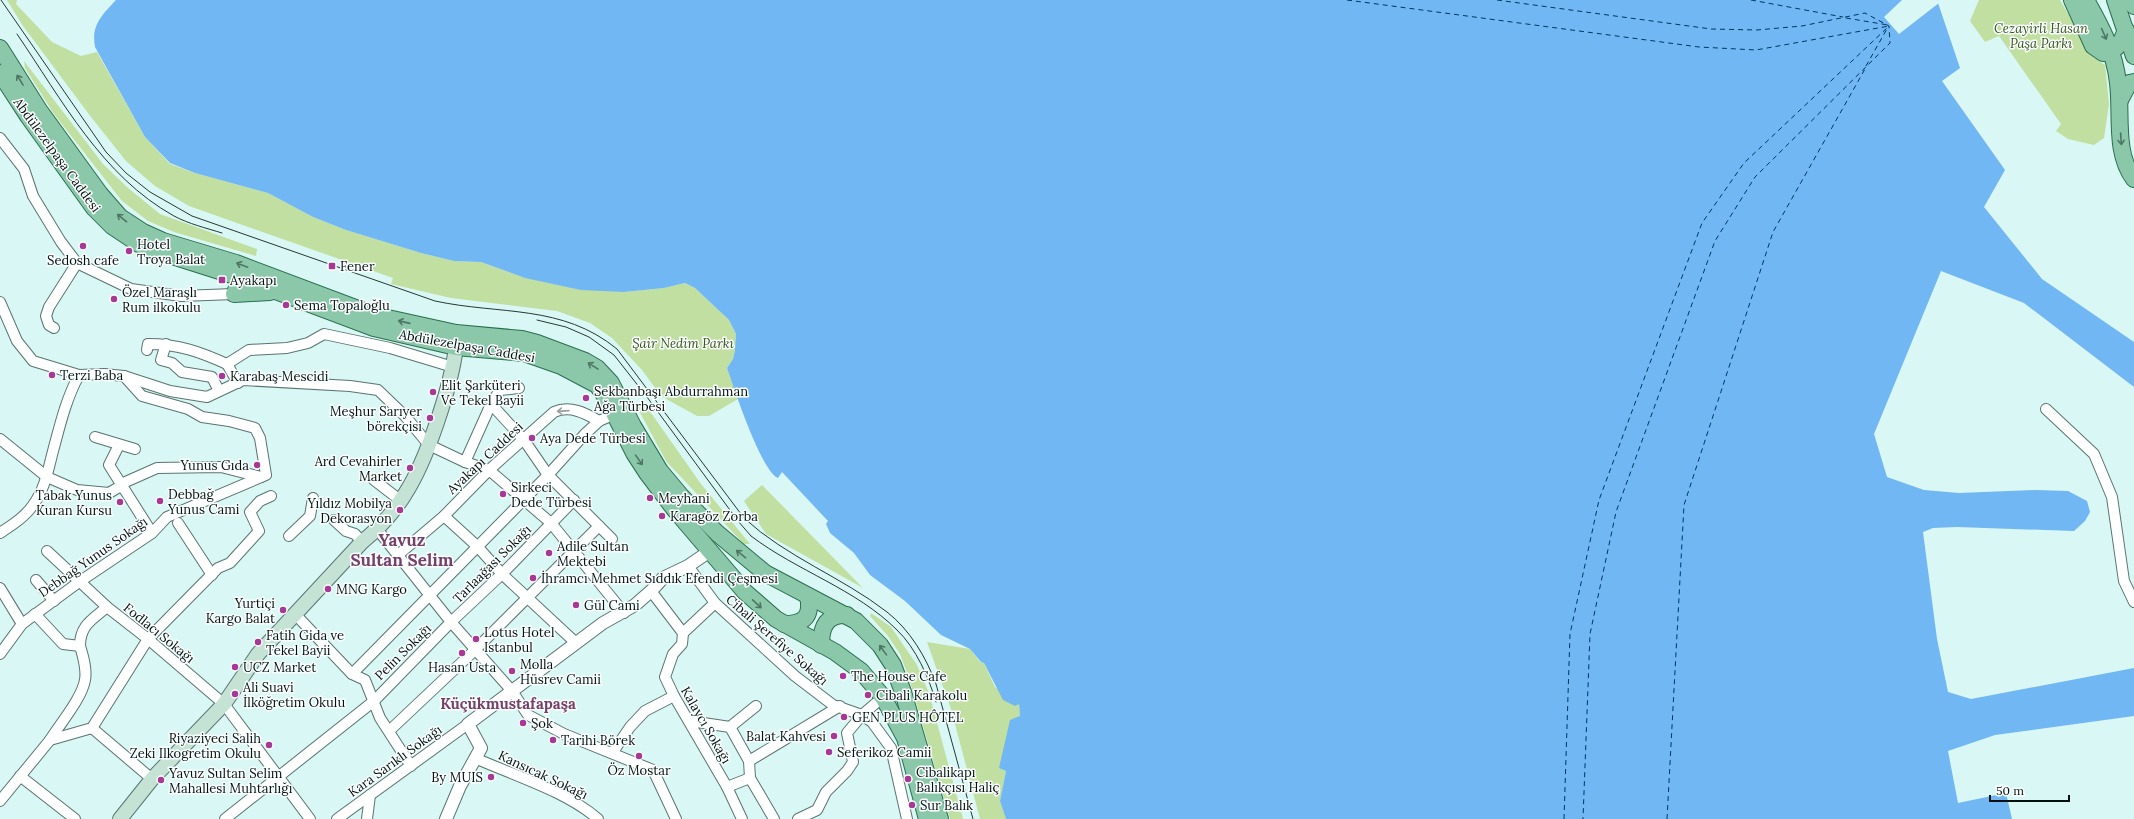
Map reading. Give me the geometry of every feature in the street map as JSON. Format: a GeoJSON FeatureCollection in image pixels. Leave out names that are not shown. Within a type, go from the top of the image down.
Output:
{"type":"FeatureCollection","features":[{"type":"Feature","properties":{"kind":"main road"},"geometry":{"type":"LineString","coordinates":[[2072,0],[2093,46],[2102,53],[2112,52],[2134,62]]}},
{"type":"Feature","properties":{"kind":"main road"},"geometry":{"type":"LineString","coordinates":[[2086,0],[2112,52],[2120,100],[2120,143],[2129,173],[2134,179]]}},
{"type":"Feature","properties":{"kind":"main road"},"geometry":{"type":"LineString","coordinates":[[2115,0],[2134,56]]}},
{"type":"Feature","properties":{"kind":"main road"},"geometry":{"type":"LineString","coordinates":[[2128,0],[2134,6]]}},
{"type":"Feature","properties":{"kind":"main road"},"geometry":{"type":"LineString","coordinates":[[2112,52],[2120,46],[2126,30]]}},
{"type":"Feature","properties":{"kind":"main road","name":"Abdülezelpaşa Caddesi"},"geometry":{"type":"LineString","coordinates":[[0,48],[39,110],[92,184],[115,212],[135,227],[163,241],[236,263],[374,315],[456,340],[522,339],[579,358],[597,368],[611,383],[655,464],[681,496],[734,548],[765,573],[848,615],[873,636],[893,665],[911,717],[940,819]]}},
{"type":"Feature","properties":{"kind":"main road","name":"Abdülezelpaşa Caddesi"},"geometry":{"type":"LineString","coordinates":[[0,72],[28,116],[85,196],[112,226],[153,250],[238,277],[374,328],[456,340],[524,353],[561,366],[597,385],[606,397],[606,418],[634,453],[675,510],[745,592],[763,610],[861,671],[883,698],[904,738],[928,819]]}},
{"type":"Feature","properties":{"kind":"main road"},"geometry":{"type":"LineString","coordinates":[[2120,100],[2129,83],[2134,82]]}},
{"type":"Feature","properties":{"kind":"main road"},"geometry":{"type":"LineString","coordinates":[[234,294],[239,285],[238,277]]}},
{"type":"Feature","properties":{"kind":"main road"},"geometry":{"type":"LineString","coordinates":[[234,294],[280,292]]}},
{"type":"Feature","properties":{"kind":"main road"},"geometry":{"type":"LineString","coordinates":[[120,819],[152,779],[224,704],[258,654],[362,542],[377,529],[405,494],[429,445],[453,367],[456,340]]}},
{"type":"Feature","properties":{"kind":"main road"},"geometry":{"type":"LineString","coordinates":[[784,624],[801,622],[805,618],[809,608],[808,596]]}},
{"type":"Feature","properties":{"kind":"main road"},"geometry":{"type":"LineString","coordinates":[[821,645],[825,622],[835,616],[848,615]]}},
{"type":"Feature","properties":{"kind":"street"},"geometry":{"type":"LineString","coordinates":[[0,138],[24,170],[33,196],[61,242],[76,263],[131,289],[181,296],[234,294]]}},
{"type":"Feature","properties":{"kind":"street"},"geometry":{"type":"LineString","coordinates":[[54,328],[49,325],[46,316],[76,263]]}},
{"type":"Feature","properties":{"kind":"street"},"geometry":{"type":"LineString","coordinates":[[0,302],[17,341],[34,361],[79,375],[104,374],[124,376],[170,391],[207,397],[243,380],[350,386],[378,390],[405,416],[429,445],[465,462],[489,470],[551,523],[576,551],[624,612]]}},
{"type":"Feature","properties":{"kind":"street"},"geometry":{"type":"LineString","coordinates":[[227,364],[249,350],[287,348],[308,343],[324,334],[390,348],[453,367]]}},
{"type":"Feature","properties":{"kind":"street"},"geometry":{"type":"LineString","coordinates":[[147,350],[148,344],[166,344],[197,350],[227,364],[238,383]]}},
{"type":"Feature","properties":{"kind":"street"},"geometry":{"type":"LineString","coordinates":[[166,344],[161,360],[172,363],[182,372],[212,377],[219,391]]}},
{"type":"Feature","properties":{"kind":"street"},"geometry":{"type":"LineString","coordinates":[[0,533],[16,523],[45,486],[60,425],[73,386],[79,375]]}},
{"type":"Feature","properties":{"kind":"street"},"geometry":{"type":"LineString","coordinates":[[0,439],[47,477],[77,490],[90,493],[109,493],[157,468],[221,467],[264,476],[260,438],[255,428],[229,421],[202,417],[188,409],[142,396],[124,376]]}},
{"type":"Feature","properties":{"kind":"street"},"geometry":{"type":"LineString","coordinates":[[465,462],[491,404],[500,390],[519,388]]}},
{"type":"Feature","properties":{"kind":"street"},"geometry":{"type":"LineString","coordinates":[[491,404],[524,440],[548,475],[612,539]]}},
{"type":"Feature","properties":{"kind":"street"},"geometry":{"type":"LineString","coordinates":[[2046,409],[2094,454],[2112,497],[2124,581],[2134,602]]}},
{"type":"Feature","properties":{"kind":"street","name":"Ayakapı Caddesi"},"geometry":{"type":"LineString","coordinates":[[398,556],[444,516],[489,470],[554,412],[560,410],[581,411],[606,418]]}},
{"type":"Feature","properties":{"kind":"street"},"geometry":{"type":"LineString","coordinates":[[352,674],[477,546],[606,418]]}},
{"type":"Feature","properties":{"kind":"street"},"geometry":{"type":"LineString","coordinates":[[95,437],[135,449]]}},
{"type":"Feature","properties":{"kind":"street"},"geometry":{"type":"LineString","coordinates":[[119,445],[109,465],[152,533]]}},
{"type":"Feature","properties":{"kind":"street","name":"Debbağ Yunus Sokağı"},"geometry":{"type":"LineString","coordinates":[[0,654],[22,624],[79,582],[152,533],[167,518],[264,476]]}},
{"type":"Feature","properties":{"kind":"street"},"geometry":{"type":"LineString","coordinates":[[374,480],[400,500]]}},
{"type":"Feature","properties":{"kind":"street"},"geometry":{"type":"LineString","coordinates":[[50,740],[92,728],[148,639],[218,568],[230,563],[259,531],[250,512],[260,501],[271,496]]}},
{"type":"Feature","properties":{"kind":"street"},"geometry":{"type":"LineString","coordinates":[[289,536],[310,516],[313,498]]}},
{"type":"Feature","properties":{"kind":"street","name":"Tarlaağası Sokağı"},"geometry":{"type":"LineString","coordinates":[[451,622],[502,574],[574,500]]}},
{"type":"Feature","properties":{"kind":"street"},"geometry":{"type":"LineString","coordinates":[[444,516],[477,546],[502,574],[576,643]]}},
{"type":"Feature","properties":{"kind":"street"},"geometry":{"type":"LineString","coordinates":[[334,520],[346,531],[355,534],[362,542]]}},
{"type":"Feature","properties":{"kind":"street"},"geometry":{"type":"LineString","coordinates":[[178,524],[212,575]]}},
{"type":"Feature","properties":{"kind":"street"},"geometry":{"type":"LineString","coordinates":[[389,731],[476,649],[527,597],[576,551],[599,526]]}},
{"type":"Feature","properties":{"kind":"street"},"geometry":{"type":"LineString","coordinates":[[377,529],[431,594],[451,622],[512,691],[528,714],[564,734],[613,752],[653,770],[676,819]]}},
{"type":"Feature","properties":{"kind":"street","name":"Fodlacı Sokağı"},"geometry":{"type":"LineString","coordinates":[[47,551],[107,607],[148,639],[224,704],[310,819]]}},
{"type":"Feature","properties":{"kind":"street"},"geometry":{"type":"LineString","coordinates":[[446,819],[460,786],[481,748],[468,724],[603,622],[624,612],[651,591],[663,578],[688,566],[710,551]]}},
{"type":"Feature","properties":{"kind":"street","name":"Cibali Şerefiye Sokağı"},"geometry":{"type":"LineString","coordinates":[[688,566],[715,603],[795,676],[833,705],[840,706],[862,715]]}},
{"type":"Feature","properties":{"kind":"street"},"geometry":{"type":"LineString","coordinates":[[36,580],[54,601]]}},
{"type":"Feature","properties":{"kind":"street"},"geometry":{"type":"LineString","coordinates":[[0,588],[22,624]]}},
{"type":"Feature","properties":{"kind":"street"},"geometry":{"type":"LineString","coordinates":[[651,591],[683,633],[715,603]]}},
{"type":"Feature","properties":{"kind":"street"},"geometry":{"type":"LineString","coordinates":[[0,801],[50,740],[80,694],[85,680],[84,658],[80,646],[80,633],[89,622],[107,607]]}},
{"type":"Feature","properties":{"kind":"street"},"geometry":{"type":"LineString","coordinates":[[35,614],[63,644],[80,646]]}},
{"type":"Feature","properties":{"kind":"street"},"geometry":{"type":"LineString","coordinates":[[295,614],[352,674],[364,680],[380,718],[411,766]]}},
{"type":"Feature","properties":{"kind":"street","name":"Pelin Sokağı"},"geometry":{"type":"LineString","coordinates":[[225,819],[280,778],[374,701],[451,622]]}},
{"type":"Feature","properties":{"kind":"street","name":"Kalaycı Sokağı"},"geometry":{"type":"LineString","coordinates":[[683,633],[682,644],[673,654],[665,676],[674,696],[690,721],[727,787],[742,819]]}},
{"type":"Feature","properties":{"kind":"street"},"geometry":{"type":"LineString","coordinates":[[613,752],[630,727],[645,711],[674,696]]}},
{"type":"Feature","properties":{"kind":"street"},"geometry":{"type":"LineString","coordinates":[[798,819],[817,810],[826,792],[847,771],[853,762],[847,733],[862,715],[883,698]]}},
{"type":"Feature","properties":{"kind":"street"},"geometry":{"type":"LineString","coordinates":[[690,721],[730,727],[756,706]]}},
{"type":"Feature","properties":{"kind":"street"},"geometry":{"type":"LineString","coordinates":[[749,761],[840,706]]}},
{"type":"Feature","properties":{"kind":"street"},"geometry":{"type":"LineString","coordinates":[[862,715],[872,722],[891,748],[907,819]]}},
{"type":"Feature","properties":{"kind":"street","name":"Kara Sarıklı Sokağı"},"geometry":{"type":"LineString","coordinates":[[337,819],[468,724]]}},
{"type":"Feature","properties":{"kind":"street"},"geometry":{"type":"LineString","coordinates":[[730,727],[749,761],[750,778],[774,819]]}},
{"type":"Feature","properties":{"kind":"street"},"geometry":{"type":"LineString","coordinates":[[92,728],[152,779]]}},
{"type":"Feature","properties":{"kind":"street","name":"Kansıcak Sokağı"},"geometry":{"type":"LineString","coordinates":[[475,758],[571,800],[593,817]]}},
{"type":"Feature","properties":{"kind":"street"},"geometry":{"type":"LineString","coordinates":[[20,776],[75,819]]}},
{"type":"Feature","properties":{"kind":"street"},"geometry":{"type":"LineString","coordinates":[[727,787],[750,778]]}},
{"type":"Feature","properties":{"kind":"street"},"geometry":{"type":"LineString","coordinates":[[367,819],[370,795]]}},
{"type":"Feature","properties":{"kind":"green space","name":"Şair Nedim Parkı"},"geometry":{"type":"Polygon","coordinates":[[[7,0],[17,0],[16,4],[52,42],[81,56],[97,52],[145,137],[170,164],[195,173],[268,193],[313,217],[346,230],[421,253],[454,261],[481,262],[525,278],[624,292],[664,288],[685,283],[695,288],[729,320],[736,334],[733,359],[727,368],[738,399],[709,416],[697,416],[661,396],[642,370],[612,338],[590,323],[557,311],[451,298],[391,284],[393,278],[189,206],[155,186],[126,161],[23,26],[7,0]]]}},
{"type":"Feature","properties":{"kind":"green space","name":"Cezayirli Hasan Paşa Parkı"},"geometry":{"type":"Polygon","coordinates":[[[1979,0],[2060,0],[2093,57],[2105,65],[2109,104],[2104,138],[2094,145],[2068,139],[2056,131],[2061,124],[1999,36],[1985,42],[1970,21],[1979,0]]]}},
{"type":"Feature","properties":{"kind":"green space"},"geometry":{"type":"Polygon","coordinates":[[[24,61],[103,164],[128,188],[160,214],[257,249],[256,256],[174,232],[148,221],[122,201],[54,114],[25,68],[24,61]]]}},
{"type":"Feature","properties":{"kind":"green space"},"geometry":{"type":"Polygon","coordinates":[[[644,403],[701,484],[750,544],[744,544],[666,461],[637,407],[644,403]]]}},
{"type":"Feature","properties":{"kind":"green space"},"geometry":{"type":"Polygon","coordinates":[[[762,485],[863,588],[766,534],[744,501],[762,485]]]}},
{"type":"Feature","properties":{"kind":"green space"},"geometry":{"type":"Polygon","coordinates":[[[871,613],[891,627],[917,665],[929,693],[963,819],[950,819],[909,678],[900,654],[888,636],[870,616],[871,613]]]}},
{"type":"Feature","properties":{"kind":"green space"},"geometry":{"type":"Polygon","coordinates":[[[927,642],[970,649],[980,662],[984,663],[995,687],[1019,704],[1020,717],[999,768],[1006,771],[1000,801],[1006,819],[980,819],[951,709],[927,642]]]}},
{"type":"Feature","properties":{"kind":"water"},"geometry":{"type":"Polygon","coordinates":[[[116,0],[1937,0],[1960,68],[1942,81],[2005,170],[1984,207],[2042,279],[2134,342],[2134,387],[2024,303],[1941,271],[1874,434],[1887,477],[1924,490],[1959,493],[2036,490],[2068,491],[2087,501],[2090,512],[2085,521],[2074,531],[1957,527],[1933,528],[1923,532],[1937,639],[1948,692],[1971,699],[2134,668],[2134,716],[1995,735],[1948,751],[1958,803],[2006,793],[2012,819],[1006,819],[1000,801],[1006,771],[999,768],[1010,720],[1020,716],[1019,704],[1015,706],[1003,700],[984,663],[981,662],[970,649],[941,635],[905,601],[870,575],[854,553],[830,533],[826,524],[828,521],[782,472],[778,478],[771,472],[756,445],[727,368],[733,359],[736,334],[729,320],[695,288],[685,283],[664,288],[624,292],[581,290],[525,278],[481,262],[454,261],[421,253],[346,230],[313,217],[268,193],[195,173],[170,163],[145,137],[95,47],[94,39],[96,26],[102,16],[116,0]]]}},
{"type":"Feature","properties":{"kind":"pier"},"geometry":{"type":"Polygon","coordinates":[[[1902,0],[1937,0],[1939,3],[1899,34],[1884,17],[1902,0]]]}},
{"type":"Feature","properties":{"kind":"ferry route"},"geometry":{"type":"LineString","coordinates":[[1347,0],[1699,47],[1756,50],[1889,26]]}},
{"type":"Feature","properties":{"kind":"ferry route"},"geometry":{"type":"LineString","coordinates":[[1497,0],[1711,29],[1757,30],[1802,26],[1865,13],[1889,26],[1890,43],[1755,177],[1715,241],[1616,512],[1590,634],[1583,819]]}},
{"type":"Feature","properties":{"kind":"ferry route"},"geometry":{"type":"LineString","coordinates":[[1751,0],[1843,17]]}},
{"type":"Feature","properties":{"kind":"ferry route"},"geometry":{"type":"LineString","coordinates":[[1846,18],[1888,25]]}},
{"type":"Feature","properties":{"kind":"ferry route"},"geometry":{"type":"LineString","coordinates":[[1866,66],[1888,27]]}},
{"type":"Feature","properties":{"kind":"ferry route"},"geometry":{"type":"LineString","coordinates":[[1564,819],[1570,634],[1599,500],[1702,223],[1744,163],[1888,27]]}},
{"type":"Feature","properties":{"kind":"ferry route"},"geometry":{"type":"LineString","coordinates":[[1667,819],[1684,505],[1773,232],[1865,69]]}},
{"type":"Feature","properties":{"kind":"tram line"},"geometry":{"type":"LineString","coordinates":[[1,0],[106,152],[126,173],[150,192],[192,216],[435,301],[530,313],[574,324],[596,335],[617,349],[744,518],[760,532],[796,556],[852,588],[887,612],[910,636],[922,654],[936,684],[973,819]]}},
{"type":"Feature","properties":{"kind":"tram line"},"geometry":{"type":"LineString","coordinates":[[17,34],[85,135],[125,180],[148,199],[174,216],[192,224],[222,233]]}},
{"type":"Feature","properties":{"kind":"tram line"},"geometry":{"type":"LineString","coordinates":[[537,320],[566,327],[589,337],[614,355],[647,397],[738,521],[751,536],[787,560],[845,591],[881,616],[897,630],[916,654],[930,683],[936,702]]}},
{"type":"Feature","properties":{"kind":"place","name":"Sedosh cafe"},"geometry":{"type":"Point","coordinates":[83,246]}},
{"type":"Feature","properties":{"kind":"place","name":"Hotel Troya Balat"},"geometry":{"type":"Point","coordinates":[129,251]}},
{"type":"Feature","properties":{"kind":"place","name":"Fener"},"geometry":{"type":"Point","coordinates":[332,266]}},
{"type":"Feature","properties":{"kind":"place","name":"Ayakapı"},"geometry":{"type":"Point","coordinates":[222,280]}},
{"type":"Feature","properties":{"kind":"place","name":"Özel Maraşlı Rum ilkokulu"},"geometry":{"type":"Point","coordinates":[114,299]}},
{"type":"Feature","properties":{"kind":"place","name":"Sema Topaloğlu"},"geometry":{"type":"Point","coordinates":[286,305]}},
{"type":"Feature","properties":{"kind":"place","name":"Terzi Baba"},"geometry":{"type":"Point","coordinates":[52,375]}},
{"type":"Feature","properties":{"kind":"place","name":"Karabaş Mescidi"},"geometry":{"type":"Point","coordinates":[222,376]}},
{"type":"Feature","properties":{"kind":"place","name":"Elit Şarküteri Ve Tekel Bayii"},"geometry":{"type":"Point","coordinates":[433,392]}},
{"type":"Feature","properties":{"kind":"place","name":"Sekbanbaşı Abdurrahman Ağa Türbesi"},"geometry":{"type":"Point","coordinates":[586,398]}},
{"type":"Feature","properties":{"kind":"place","name":"Meşhur Sarıyer börekçisi"},"geometry":{"type":"Point","coordinates":[430,418]}},
{"type":"Feature","properties":{"kind":"place","name":"Aya Dede Türbesi"},"geometry":{"type":"Point","coordinates":[532,438]}},
{"type":"Feature","properties":{"kind":"place","name":"Yunus Gıda"},"geometry":{"type":"Point","coordinates":[257,465]}},
{"type":"Feature","properties":{"kind":"place","name":"Ard Cevahirler Market"},"geometry":{"type":"Point","coordinates":[410,468]}},
{"type":"Feature","properties":{"kind":"place","name":"Sirkeci Dede Türbesi"},"geometry":{"type":"Point","coordinates":[503,494]}},
{"type":"Feature","properties":{"kind":"place","name":"Meyhani"},"geometry":{"type":"Point","coordinates":[650,498]}},
{"type":"Feature","properties":{"kind":"place","name":"Debbağ Yunus Cami"},"geometry":{"type":"Point","coordinates":[160,501]}},
{"type":"Feature","properties":{"kind":"place","name":"Tabak Yunus Kuran Kursu"},"geometry":{"type":"Point","coordinates":[120,502]}},
{"type":"Feature","properties":{"kind":"place","name":"Yıldız Mobilya Dekorasyon"},"geometry":{"type":"Point","coordinates":[400,510]}},
{"type":"Feature","properties":{"kind":"place","name":"Karagöz Zorba"},"geometry":{"type":"Point","coordinates":[662,516]}},
{"type":"Feature","properties":{"kind":"place","name":"Adile Sultan Mektebi"},"geometry":{"type":"Point","coordinates":[549,553]}},
{"type":"Feature","properties":{"kind":"place","name":"İhramcı Mehmet Sıddık Efendi Çeşmesi"},"geometry":{"type":"Point","coordinates":[533,578]}},
{"type":"Feature","properties":{"kind":"place","name":"MNG Kargo"},"geometry":{"type":"Point","coordinates":[328,589]}},
{"type":"Feature","properties":{"kind":"place","name":"Gül Cami"},"geometry":{"type":"Point","coordinates":[576,605]}},
{"type":"Feature","properties":{"kind":"place","name":"Yurtiçi Kargo Balat"},"geometry":{"type":"Point","coordinates":[283,610]}},
{"type":"Feature","properties":{"kind":"place","name":"Lotus Hotel Istanbul"},"geometry":{"type":"Point","coordinates":[476,639]}},
{"type":"Feature","properties":{"kind":"place","name":"Fatih Gida ve Tekel Bayii"},"geometry":{"type":"Point","coordinates":[258,642]}},
{"type":"Feature","properties":{"kind":"place","name":"Hasan Usta"},"geometry":{"type":"Point","coordinates":[462,653]}},
{"type":"Feature","properties":{"kind":"place","name":"UCZ Market"},"geometry":{"type":"Point","coordinates":[235,667]}},
{"type":"Feature","properties":{"kind":"place","name":"Molla Hüsrev Camii"},"geometry":{"type":"Point","coordinates":[512,671]}},
{"type":"Feature","properties":{"kind":"place","name":"The House Cafe"},"geometry":{"type":"Point","coordinates":[843,676]}},
{"type":"Feature","properties":{"kind":"place","name":"Ali Suavi İlköğretim Okulu"},"geometry":{"type":"Point","coordinates":[235,694]}},
{"type":"Feature","properties":{"kind":"place","name":"Cibali Karakolu"},"geometry":{"type":"Point","coordinates":[868,695]}},
{"type":"Feature","properties":{"kind":"place","name":"GEN PLUS HÔTEL"},"geometry":{"type":"Point","coordinates":[844,717]}},
{"type":"Feature","properties":{"kind":"place","name":"Şok"},"geometry":{"type":"Point","coordinates":[523,723]}},
{"type":"Feature","properties":{"kind":"place","name":"Balat Kahvesi"},"geometry":{"type":"Point","coordinates":[834,736]}},
{"type":"Feature","properties":{"kind":"place","name":"Tarihi Börek"},"geometry":{"type":"Point","coordinates":[553,740]}},
{"type":"Feature","properties":{"kind":"place","name":"Riyaziyeci Salih Zeki Ilkogretim Okulu"},"geometry":{"type":"Point","coordinates":[269,745]}},
{"type":"Feature","properties":{"kind":"place","name":"Seferikoz Camii"},"geometry":{"type":"Point","coordinates":[829,752]}},
{"type":"Feature","properties":{"kind":"place","name":"Öz Mostar"},"geometry":{"type":"Point","coordinates":[639,756]}},
{"type":"Feature","properties":{"kind":"place","name":"By MUIS"},"geometry":{"type":"Point","coordinates":[491,777]}},
{"type":"Feature","properties":{"kind":"place","name":"Cibalikapı Balıkçısı Haliç"},"geometry":{"type":"Point","coordinates":[908,779]}},
{"type":"Feature","properties":{"kind":"place","name":"Yavuz Sultan Selim Mahallesi Muhtarlığı"},"geometry":{"type":"Point","coordinates":[161,780]}},
{"type":"Feature","properties":{"kind":"place","name":"Sur Balık"},"geometry":{"type":"Point","coordinates":[912,805]}},
{"type":"Feature","properties":{"kind":"district","name":"Yavuz Sultan Selim"},"geometry":{"type":"Point","coordinates":[402,550]}},
{"type":"Feature","properties":{"kind":"district","name":"Küçükmustafapaşa"},"geometry":{"type":"Point","coordinates":[508,703]}}]}
